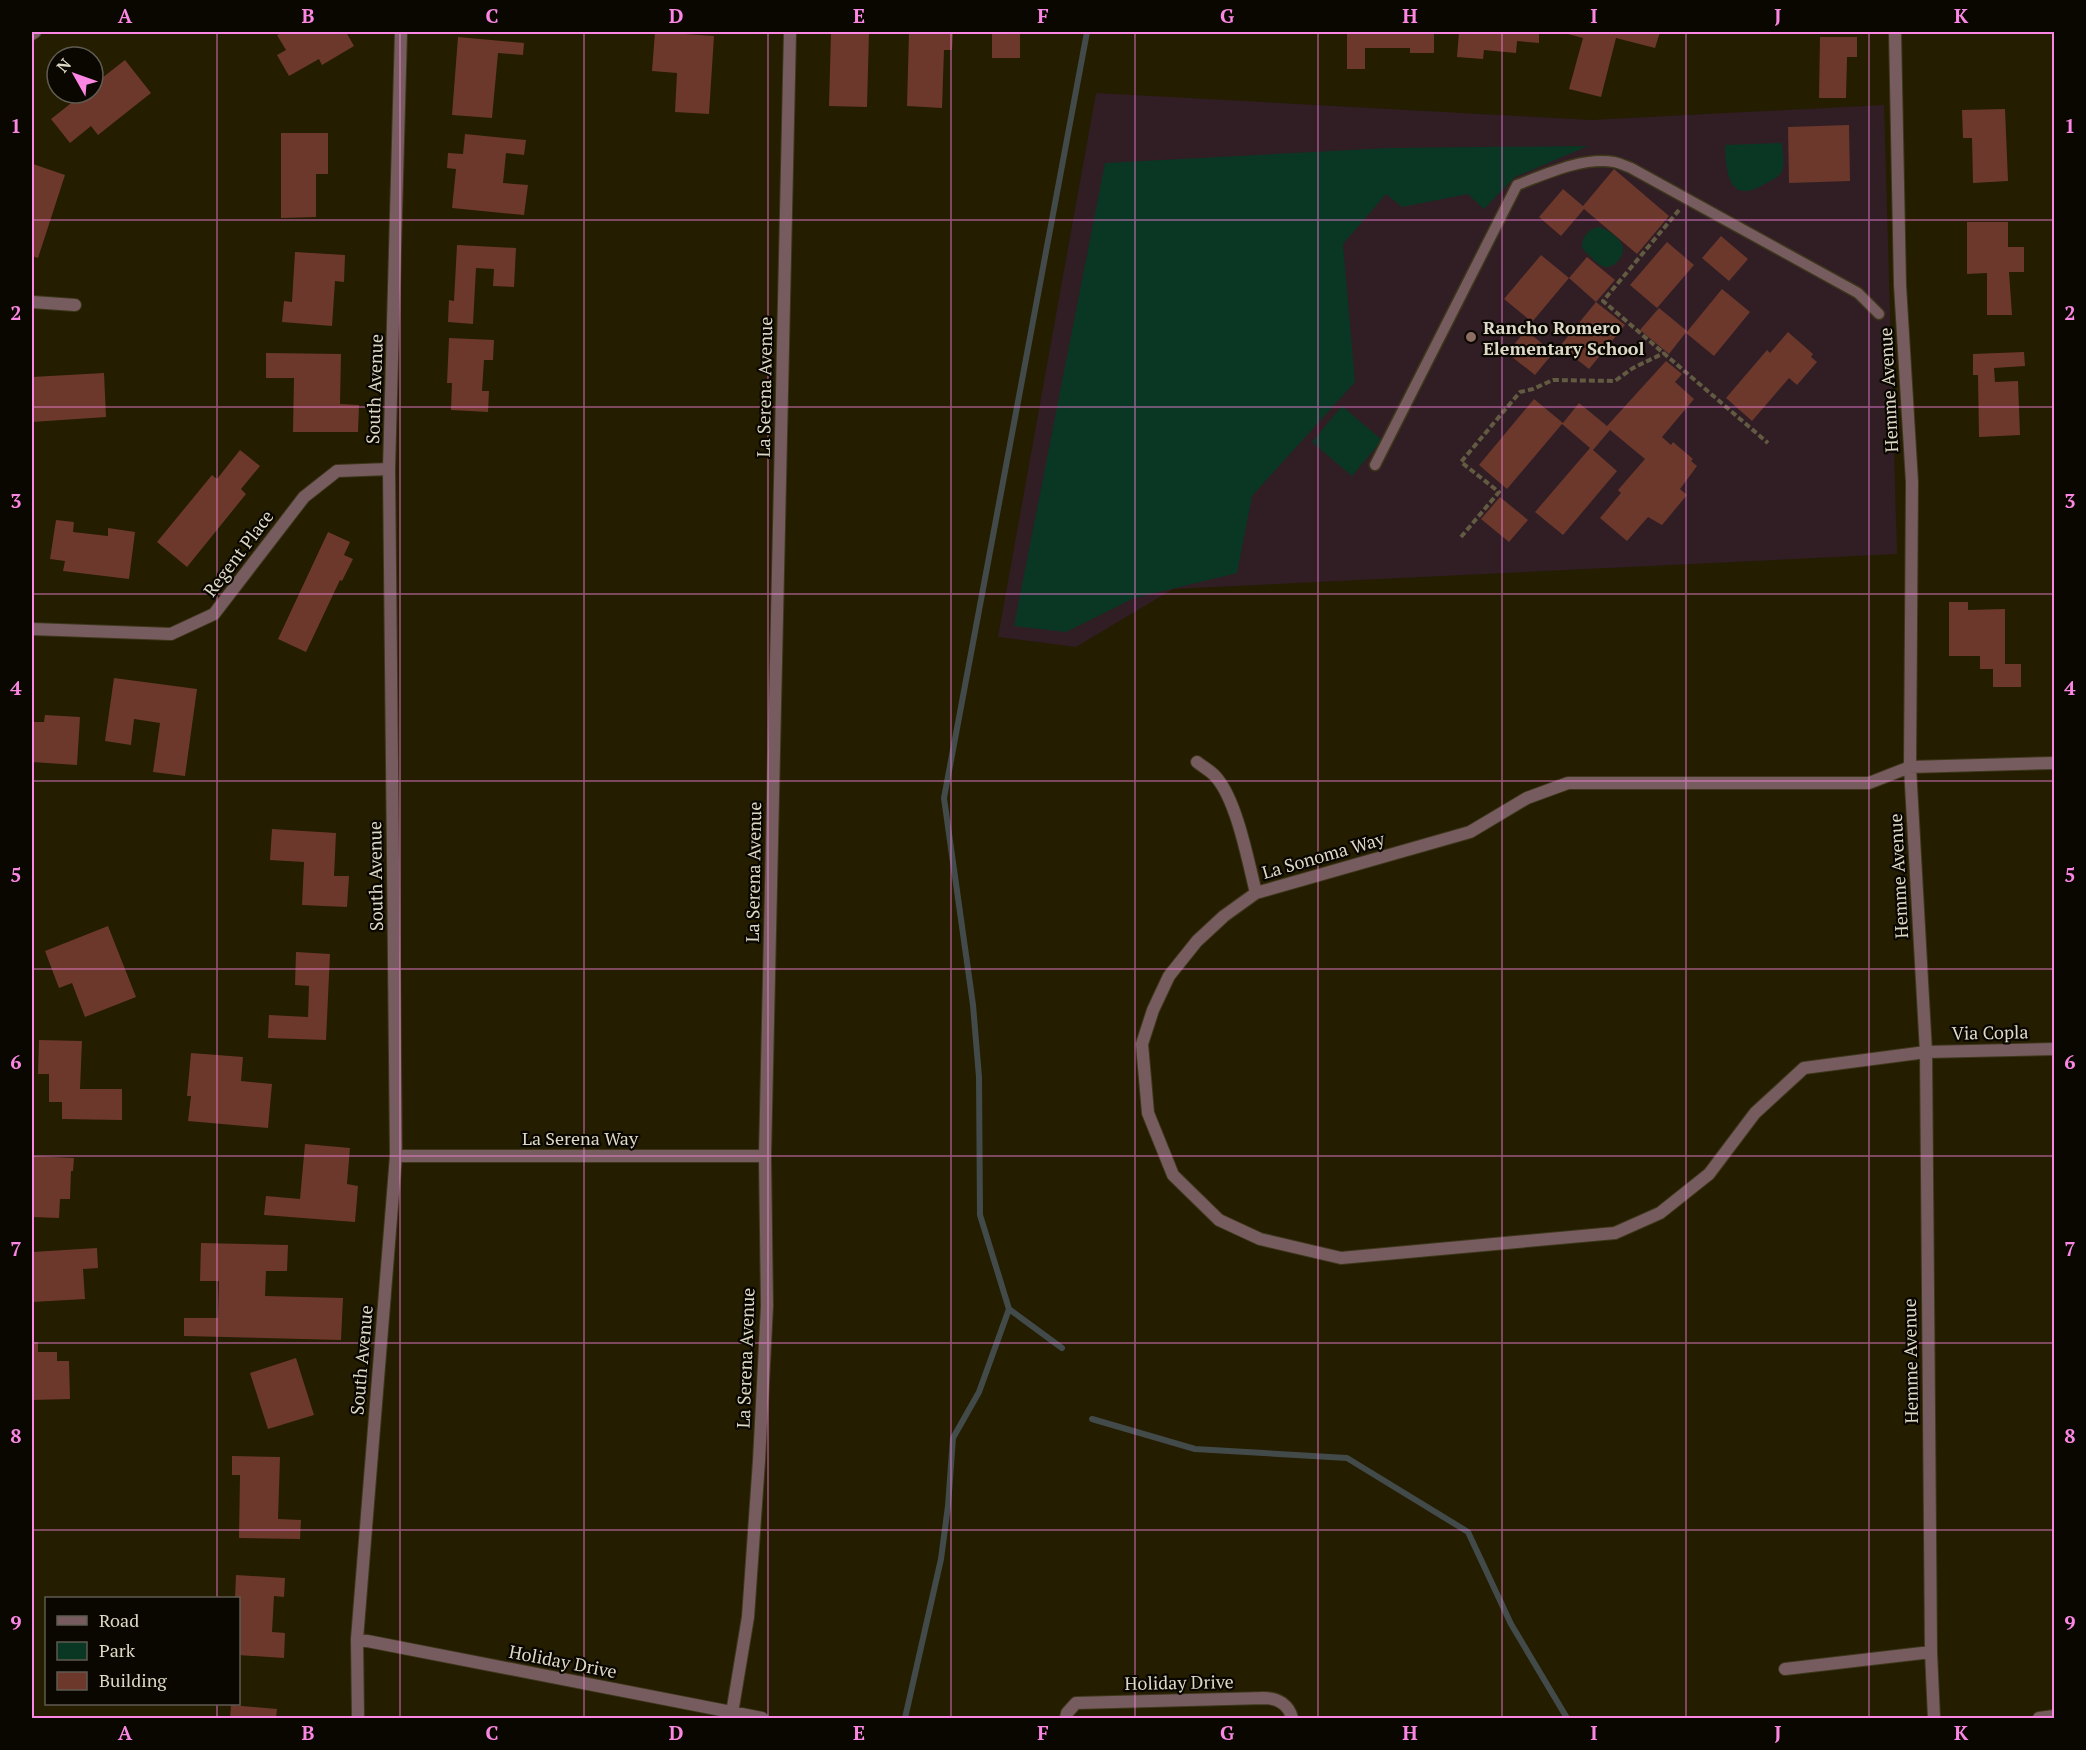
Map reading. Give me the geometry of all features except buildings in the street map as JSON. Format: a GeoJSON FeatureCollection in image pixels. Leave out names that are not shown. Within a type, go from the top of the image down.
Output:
{"type":"FeatureCollection","features":[{"type":"Feature","properties":{"kind":"street","name":"South Avenue"},"geometry":{"type":"LineString","coordinates":[[358,1719],[357,1639],[396,1156],[389,470],[401,32]]}},
{"type":"Feature","properties":{"kind":"street","name":"La Serena Avenue"},"geometry":{"type":"LineString","coordinates":[[732,1713],[748,1617],[767,1305],[765,1156],[790,32]]}},
{"type":"Feature","properties":{"kind":"street","name":"Hemme Avenue"},"geometry":{"type":"LineString","coordinates":[[1895,32],[1900,285],[1912,482],[1910,767],[1926,1052],[1931,1652],[1934,1719]]}},
{"type":"Feature","properties":{"kind":"street"},"geometry":{"type":"LineString","coordinates":[[32,302],[75,304]]}},
{"type":"Feature","properties":{"kind":"street","name":"Regent Place"},"geometry":{"type":"LineString","coordinates":[[32,629],[171,634],[214,614],[304,497],[337,471],[389,470]]}},
{"type":"Feature","properties":{"kind":"street"},"geometry":{"type":"LineString","coordinates":[[1197,762],[1216,777],[1229,800],[1244,845],[1256,893]]}},
{"type":"Feature","properties":{"kind":"street","name":"La Sonoma Way"},"geometry":{"type":"LineString","coordinates":[[1926,1052],[1804,1068],[1755,1113],[1709,1174],[1660,1214],[1615,1233],[1341,1258],[1260,1239],[1219,1220],[1173,1175],[1148,1113],[1142,1044],[1153,1010],[1169,976],[1197,940],[1224,916],[1256,893],[1470,831],[1527,798],[1568,783],[1869,783],[1910,767],[2055,763]]}},
{"type":"Feature","properties":{"kind":"street","name":"Via Copla"},"geometry":{"type":"LineString","coordinates":[[1926,1052],[2055,1049]]}},
{"type":"Feature","properties":{"kind":"street","name":"La Serena Way"},"geometry":{"type":"LineString","coordinates":[[396,1156],[765,1156]]}},
{"type":"Feature","properties":{"kind":"street","name":"Holiday Drive"},"geometry":{"type":"LineString","coordinates":[[357,1639],[762,1719]]}},
{"type":"Feature","properties":{"kind":"street"},"geometry":{"type":"LineString","coordinates":[[1785,1669],[1931,1652]]}},
{"type":"Feature","properties":{"kind":"street","name":"Holiday Drive"},"geometry":{"type":"LineString","coordinates":[[1066,1719],[1067,1713],[1076,1702],[1274,1698],[1289,1710],[1292,1719]]}},
{"type":"Feature","properties":{"kind":"street"},"geometry":{"type":"LineString","coordinates":[[2039,1719],[2055,1716]]}},
{"type":"Feature","properties":{"kind":"lane"},"geometry":{"type":"LineString","coordinates":[[1375,465],[1517,185],[1568,167],[1593,162],[1614,162],[1631,168],[1858,293],[1879,314]]}},
{"type":"Feature","properties":{"kind":"path"},"geometry":{"type":"LineString","coordinates":[[1688,200],[1603,301],[1768,443]]}},
{"type":"Feature","properties":{"kind":"path"},"geometry":{"type":"LineString","coordinates":[[1461,537],[1499,492],[1461,462],[1520,392],[1553,380],[1615,381],[1633,368],[1664,353]]}},
{"type":"Feature","properties":{"kind":"shaded area","name":"Rancho Romero Elementary School"},"geometry":{"type":"Polygon","coordinates":[[[1096,93],[1591,120],[1884,105],[1897,554],[1173,589],[1076,647],[998,637],[1096,93]]]}},
{"type":"Feature","properties":{"kind":"green space"},"geometry":{"type":"Polygon","coordinates":[[[1782,143],[1784,158],[1779,176],[1751,190],[1742,191],[1736,188],[1728,174],[1725,145],[1782,143]]]}},
{"type":"Feature","properties":{"kind":"green space"},"geometry":{"type":"Polygon","coordinates":[[[1588,146],[1515,177],[1484,209],[1468,194],[1402,207],[1386,194],[1343,244],[1355,382],[1252,496],[1237,573],[1134,598],[1066,632],[1014,626],[1105,163],[1389,148],[1588,146]]]}},
{"type":"Feature","properties":{"kind":"green space"},"geometry":{"type":"Polygon","coordinates":[[[1599,227],[1614,235],[1622,245],[1623,252],[1620,259],[1607,267],[1599,264],[1582,248],[1586,234],[1599,227]]]}},
{"type":"Feature","properties":{"kind":"green space"},"geometry":{"type":"Polygon","coordinates":[[[1342,406],[1382,440],[1352,476],[1312,442],[1342,406]]]}},
{"type":"Feature","properties":{"kind":"waterway"},"geometry":{"type":"LineString","coordinates":[[1062,1348],[1009,1309],[980,1215],[979,1077],[973,1005],[944,798],[1087,32]]}},
{"type":"Feature","properties":{"kind":"waterway"},"geometry":{"type":"LineString","coordinates":[[905,1718],[941,1559],[953,1438],[979,1392],[1009,1309]]}},
{"type":"Feature","properties":{"kind":"waterway"},"geometry":{"type":"LineString","coordinates":[[1092,1419],[1195,1449],[1347,1458],[1468,1532],[1511,1624],[1567,1718]]}},
{"type":"Feature","properties":{"kind":"place","name":"Rancho Romero Elementary School"},"geometry":{"type":"Point","coordinates":[1471,337]}}]}
